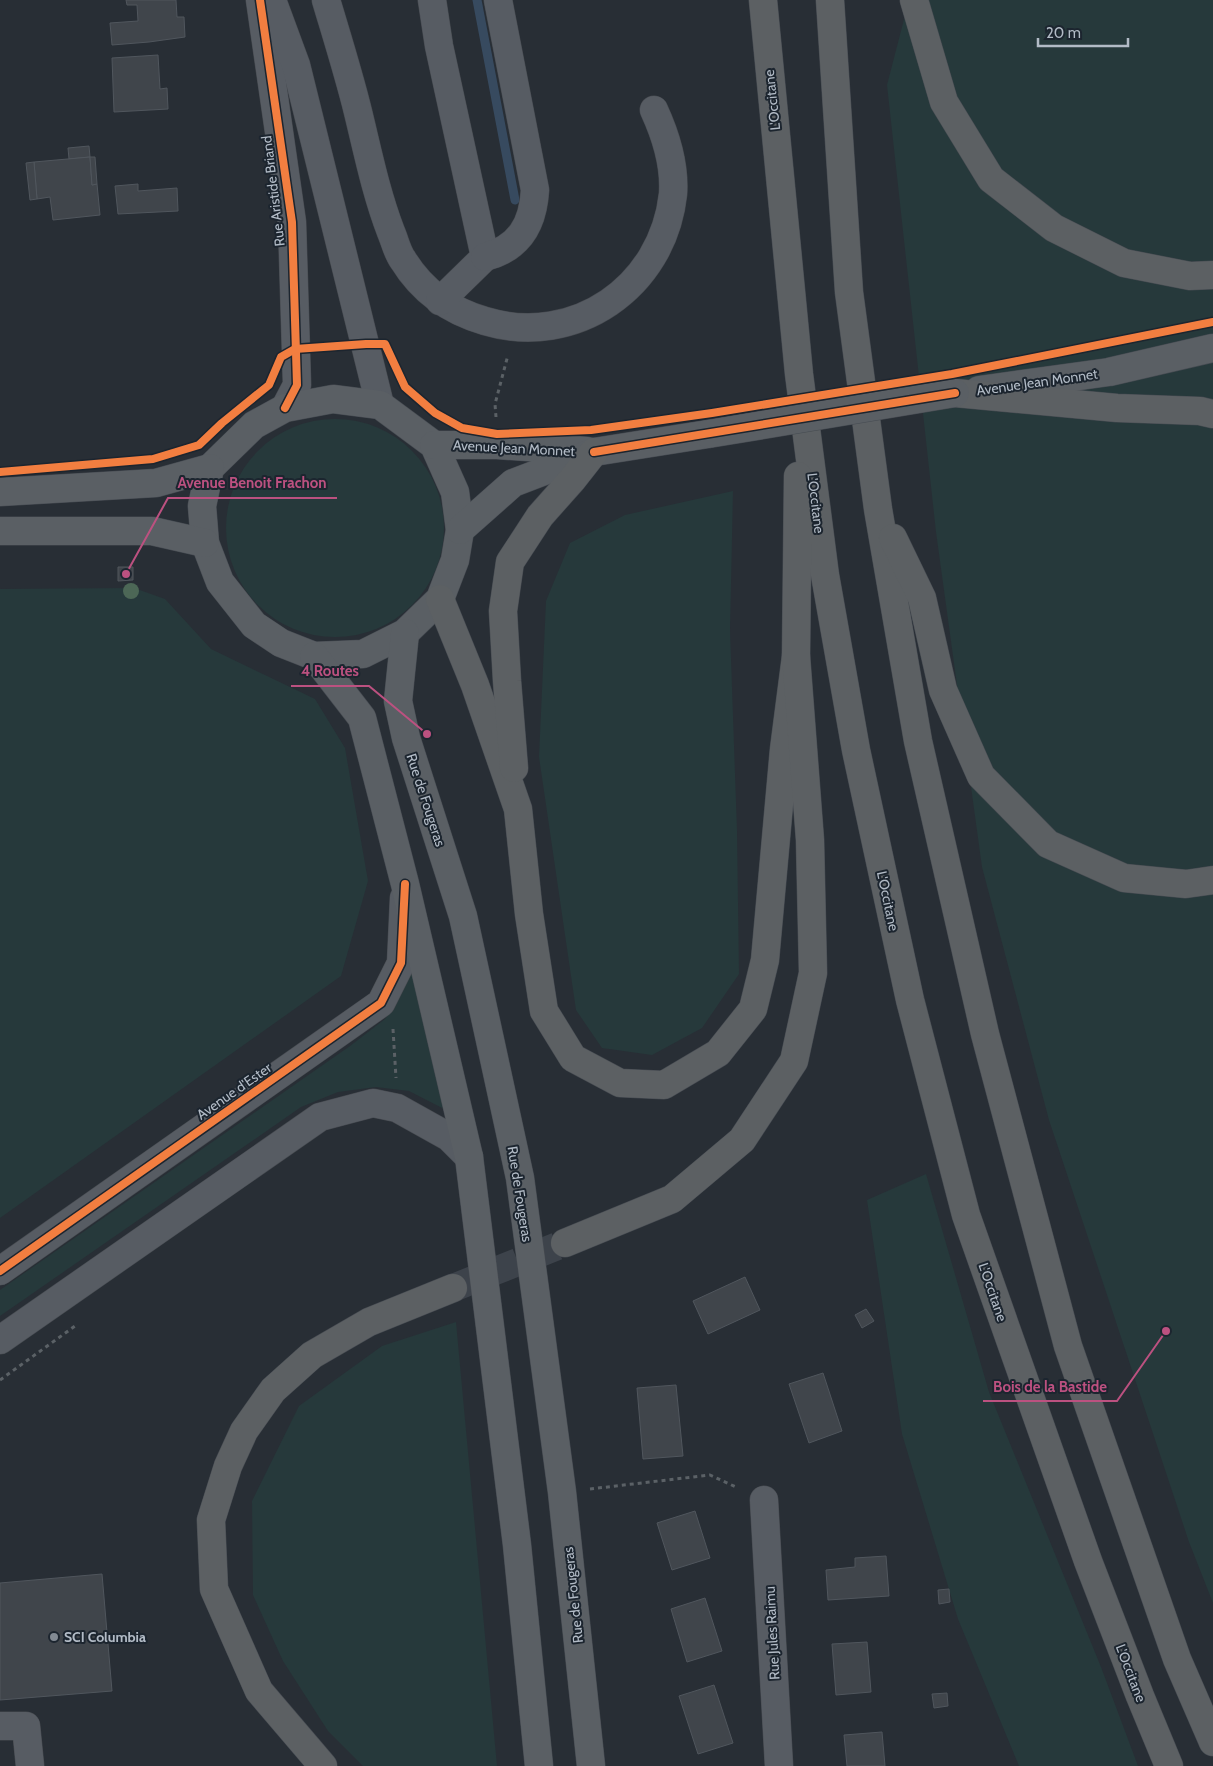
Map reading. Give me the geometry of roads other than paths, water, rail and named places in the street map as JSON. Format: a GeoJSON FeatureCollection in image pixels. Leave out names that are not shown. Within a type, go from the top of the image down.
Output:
{"type":"FeatureCollection","features":[{"type":"Feature","properties":{"kind":"highway","name":"L'Occitane"},"geometry":{"type":"LineString","coordinates":[[763,0],[799,374],[825,574],[856,750],[910,1000],[961,1196],[1088,1561],[1169,1766]]}},
{"type":"Feature","properties":{"kind":"highway"},"geometry":{"type":"LineString","coordinates":[[830,0],[849,292],[878,509],[918,741],[985,1034],[1068,1346],[1177,1659],[1213,1742]]}},
{"type":"Feature","properties":{"kind":"highway"},"geometry":{"type":"LineString","coordinates":[[914,0],[944,102],[991,179],[1054,228],[1124,263],[1190,276],[1213,275]]}},
{"type":"Feature","properties":{"kind":"highway"},"geometry":{"type":"LineString","coordinates":[[565,1243],[672,1199],[742,1140],[794,1061],[812,973],[810,840],[796,656],[799,374]]}},
{"type":"Feature","properties":{"kind":"highway"},"geometry":{"type":"LineString","coordinates":[[955,393],[1117,408],[1200,411],[1213,414]]}},
{"type":"Feature","properties":{"kind":"highway"},"geometry":{"type":"LineString","coordinates":[[594,452],[540,516],[510,562],[503,611],[518,809],[529,914],[544,1011],[573,1058],[620,1083],[664,1085],[718,1053],[753,1009],[765,960],[783,759],[796,656]]}},
{"type":"Feature","properties":{"kind":"highway"},"geometry":{"type":"LineString","coordinates":[[878,509],[922,598],[943,690],[981,776],[1048,844],[1124,878],[1186,884],[1213,880]]}},
{"type":"Feature","properties":{"kind":"highway"},"geometry":{"type":"LineString","coordinates":[[440,599],[475,685],[518,809]]}},
{"type":"Feature","properties":{"kind":"highway"},"geometry":{"type":"LineString","coordinates":[[323,1766],[259,1690],[214,1590],[211,1520],[228,1466],[244,1431],[273,1390],[312,1355],[369,1322],[453,1288]]}},
{"type":"Feature","properties":{"kind":"main road","name":"Avenue Jean Monnet"},"geometry":{"type":"LineString","coordinates":[[460,530],[514,483],[594,452],[955,393],[1109,372],[1213,348]]}},
{"type":"Feature","properties":{"kind":"main road"},"geometry":{"type":"LineString","coordinates":[[0,492],[156,483],[210,468],[254,426],[285,408],[333,399],[380,405],[434,445],[455,492],[460,530],[455,560],[440,599],[405,633],[363,654],[314,656],[281,643],[254,625],[220,582],[205,543],[202,506],[210,468]]}},
{"type":"Feature","properties":{"kind":"main road","name":"Avenue Jean Monnet"},"geometry":{"type":"LineString","coordinates":[[434,445],[497,445],[594,452]]}},
{"type":"Feature","properties":{"kind":"main road"},"geometry":{"type":"LineString","coordinates":[[0,531],[152,530],[205,543]]}},
{"type":"Feature","properties":{"kind":"main road","name":"Rue de Fougeras"},"geometry":{"type":"LineString","coordinates":[[405,633],[398,701],[406,738],[463,916],[520,1178],[562,1492],[591,1766]]}},
{"type":"Feature","properties":{"kind":"main road"},"geometry":{"type":"LineString","coordinates":[[314,656],[362,718],[405,884],[469,1157],[517,1545],[539,1766]]}},
{"type":"Feature","properties":{"kind":"street","name":"Rue Aristide Briand"},"geometry":{"type":"LineString","coordinates":[[260,0],[292,222],[297,385],[285,408]]}},
{"type":"Feature","properties":{"kind":"street"},"geometry":{"type":"LineString","coordinates":[[272,0],[296,65],[380,405]]}},
{"type":"Feature","properties":{"kind":"street"},"geometry":{"type":"LineString","coordinates":[[326,0],[355,98],[380,202],[402,259],[424,288],[440,301],[469,317],[516,327],[551,327],[584,318],[608,304],[631,285],[651,259],[665,230],[673,193],[671,160],[664,132],[654,110]]}},
{"type":"Feature","properties":{"kind":"street"},"geometry":{"type":"LineString","coordinates":[[432,0],[439,46],[485,257]]}},
{"type":"Feature","properties":{"kind":"street"},"geometry":{"type":"LineString","coordinates":[[440,301],[485,257],[502,251],[521,236],[528,225],[534,208],[535,190],[498,0]]}},
{"type":"Feature","properties":{"kind":"street","name":"Avenue d'Ester"},"geometry":{"type":"LineString","coordinates":[[0,1271],[381,1003],[401,963],[405,884]]}},
{"type":"Feature","properties":{"kind":"street"},"geometry":{"type":"LineString","coordinates":[[0,1340],[320,1117],[373,1103],[397,1108],[448,1137],[469,1157]]}},
{"type":"Feature","properties":{"kind":"street","name":"Rue Jules Raimu"},"geometry":{"type":"LineString","coordinates":[[764,1500],[780,1766]]}},
{"type":"Feature","properties":{"kind":"street"},"geometry":{"type":"LineString","coordinates":[[13,1726],[30,1766]]}},
{"type":"Feature","properties":{"kind":"waterway"},"geometry":{"type":"LineString","coordinates":[[477,0],[515,200]]}},
{"type":"Feature","properties":{"kind":"tunnel"},"geometry":{"type":"LineString","coordinates":[[453,1288],[565,1243]]}},
{"type":"Feature","properties":{"kind":"place","name":"Avenue Benoit Frachon"},"geometry":{"type":"Point","coordinates":[126,574]}},
{"type":"Feature","properties":{"kind":"place","name":"4 Routes"},"geometry":{"type":"Point","coordinates":[427,734]}},
{"type":"Feature","properties":{"kind":"place","name":"Bois de la Bastide"},"geometry":{"type":"Point","coordinates":[1166,1331]}},
{"type":"Feature","properties":{"kind":"place","name":"SCI Columbia"},"geometry":{"type":"Point","coordinates":[54,1637]}}]}
